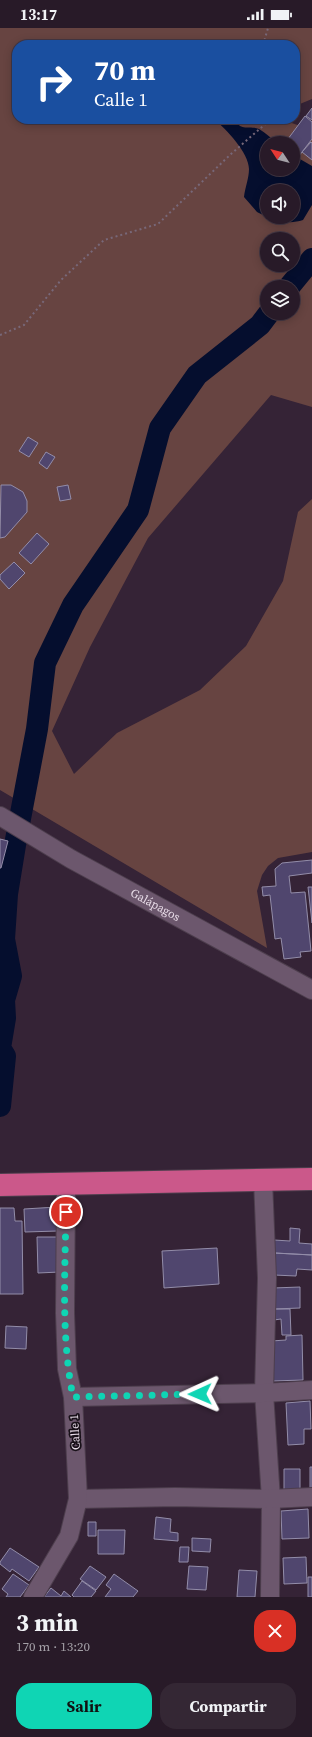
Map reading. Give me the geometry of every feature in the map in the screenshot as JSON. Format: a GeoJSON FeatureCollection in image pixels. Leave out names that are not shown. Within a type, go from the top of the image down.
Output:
{"type":"FeatureCollection","features":[{"type":"Feature","properties":{"kind":"highway"},"geometry":{"type":"LineString","coordinates":[[0,1185],[312,1179]]}},
{"type":"Feature","properties":{"kind":"street","name":"Galápagos"},"geometry":{"type":"LineString","coordinates":[[3,818],[66,856],[312,990]]}},
{"type":"Feature","properties":{"kind":"street"},"geometry":{"type":"LineString","coordinates":[[263,1180],[267,1278],[264,1393],[271,1499],[270,1597]]}},
{"type":"Feature","properties":{"kind":"street","name":"Calle 1"},"geometry":{"type":"LineString","coordinates":[[33,1597],[69,1536],[78,1499],[73,1397],[67,1369],[65,1313],[66,1183]]}},
{"type":"Feature","properties":{"kind":"street"},"geometry":{"type":"LineString","coordinates":[[73,1397],[264,1393],[312,1390]]}},
{"type":"Feature","properties":{"kind":"street"},"geometry":{"type":"LineString","coordinates":[[78,1499],[175,1497],[271,1499],[312,1498]]}},
{"type":"Feature","properties":{"kind":"path"},"geometry":{"type":"LineString","coordinates":[[264,40],[268,28]]}},
{"type":"Feature","properties":{"kind":"path"},"geometry":{"type":"LineString","coordinates":[[0,335],[24,325],[61,280],[104,240],[158,224],[231,154],[266,124]]}},
{"type":"Feature","properties":{"kind":"shaded area"},"geometry":{"type":"Polygon","coordinates":[[[0,28],[312,28],[312,99],[300,104],[300,40],[12,40],[12,124],[295,124],[312,130],[312,407],[271,395],[148,538],[90,647],[52,731],[74,774],[117,733],[200,690],[246,646],[283,581],[298,512],[312,499],[312,852],[278,858],[268,866],[262,875],[257,891],[267,948],[0,790],[0,28]]]}},
{"type":"Feature","properties":{"kind":"water"},"geometry":{"type":"Polygon","coordinates":[[[220,124],[238,124],[242,127],[255,128],[268,136],[260,136],[260,176],[300,176],[300,159],[312,166],[312,205],[303,220],[300,221],[300,184],[260,184],[260,214],[244,197],[249,169],[248,163],[241,149],[220,124]]]}},
{"type":"Feature","properties":{"kind":"building"},"geometry":{"type":"Polygon","coordinates":[[[312,108],[312,120],[306,116],[312,108]]]}},
{"type":"Feature","properties":{"kind":"building"},"geometry":{"type":"Polygon","coordinates":[[[305,116],[312,122],[312,139],[300,155],[300,136],[290,136],[305,116]]]}},
{"type":"Feature","properties":{"kind":"building"},"geometry":{"type":"Polygon","coordinates":[[[311,142],[312,143],[312,160],[302,152],[311,142]]]}},
{"type":"Feature","properties":{"kind":"building"},"geometry":{"type":"Polygon","coordinates":[[[28,437],[38,443],[29,457],[19,451],[28,437]]]}},
{"type":"Feature","properties":{"kind":"building"},"geometry":{"type":"Polygon","coordinates":[[[46,452],[55,457],[47,469],[39,463],[46,452]]]}},
{"type":"Feature","properties":{"kind":"building"},"geometry":{"type":"Polygon","coordinates":[[[1,485],[11,485],[23,492],[27,501],[27,512],[5,537],[0,538],[1,485]]]}},
{"type":"Feature","properties":{"kind":"building"},"geometry":{"type":"Polygon","coordinates":[[[68,485],[71,499],[60,501],[57,487],[68,485]]]}},
{"type":"Feature","properties":{"kind":"building"},"geometry":{"type":"Polygon","coordinates":[[[37,533],[49,544],[31,564],[19,553],[37,533]]]}},
{"type":"Feature","properties":{"kind":"building"},"geometry":{"type":"Polygon","coordinates":[[[14,562],[25,573],[9,589],[0,579],[0,575],[14,562]]]}},
{"type":"Feature","properties":{"kind":"building"},"geometry":{"type":"Polygon","coordinates":[[[0,839],[8,841],[1,868],[0,868],[0,839]]]}},
{"type":"Feature","properties":{"kind":"building"},"geometry":{"type":"Polygon","coordinates":[[[312,860],[312,873],[289,876],[291,893],[305,892],[311,951],[300,952],[301,957],[284,959],[281,938],[275,939],[270,895],[263,896],[262,887],[276,886],[275,869],[282,863],[312,860]]]}},
{"type":"Feature","properties":{"kind":"building"},"geometry":{"type":"Polygon","coordinates":[[[308,887],[312,887],[312,923],[308,887]]]}},
{"type":"Feature","properties":{"kind":"building"},"geometry":{"type":"Polygon","coordinates":[[[57,1207],[58,1231],[25,1232],[24,1209],[57,1207]]]}},
{"type":"Feature","properties":{"kind":"building"},"geometry":{"type":"Polygon","coordinates":[[[0,1208],[14,1208],[15,1221],[22,1221],[23,1294],[0,1294],[0,1208]]]}},
{"type":"Feature","properties":{"kind":"building"},"geometry":{"type":"Polygon","coordinates":[[[290,1228],[300,1229],[299,1243],[312,1244],[312,1255],[274,1253],[274,1240],[290,1241],[290,1228]]]}},
{"type":"Feature","properties":{"kind":"building"},"geometry":{"type":"Polygon","coordinates":[[[37,1237],[59,1237],[60,1272],[38,1273],[37,1237]]]}},
{"type":"Feature","properties":{"kind":"building"},"geometry":{"type":"Polygon","coordinates":[[[217,1248],[219,1284],[164,1288],[162,1251],[217,1248]]]}},
{"type":"Feature","properties":{"kind":"building"},"geometry":{"type":"Polygon","coordinates":[[[275,1253],[312,1255],[312,1270],[297,1269],[296,1276],[274,1275],[275,1253]]]}},
{"type":"Feature","properties":{"kind":"building"},"geometry":{"type":"Polygon","coordinates":[[[300,1287],[300,1308],[274,1309],[273,1288],[300,1287]]]}},
{"type":"Feature","properties":{"kind":"building"},"geometry":{"type":"Polygon","coordinates":[[[273,1309],[290,1309],[291,1335],[282,1335],[281,1319],[274,1320],[273,1309]]]}},
{"type":"Feature","properties":{"kind":"building"},"geometry":{"type":"Polygon","coordinates":[[[6,1326],[27,1327],[26,1349],[5,1348],[6,1326]]]}},
{"type":"Feature","properties":{"kind":"building"},"geometry":{"type":"Polygon","coordinates":[[[302,1335],[303,1380],[272,1381],[271,1341],[286,1340],[286,1336],[302,1335]]]}},
{"type":"Feature","properties":{"kind":"building"},"geometry":{"type":"Polygon","coordinates":[[[310,1401],[311,1429],[304,1429],[304,1444],[288,1445],[286,1403],[310,1401]]]}},
{"type":"Feature","properties":{"kind":"building"},"geometry":{"type":"Polygon","coordinates":[[[310,1467],[312,1467],[312,1490],[310,1490],[310,1467]]]}},
{"type":"Feature","properties":{"kind":"building"},"geometry":{"type":"Polygon","coordinates":[[[284,1469],[300,1469],[300,1490],[284,1490],[284,1469]]]}},
{"type":"Feature","properties":{"kind":"building"},"geometry":{"type":"Polygon","coordinates":[[[308,1509],[309,1538],[282,1539],[281,1511],[308,1509]]]}},
{"type":"Feature","properties":{"kind":"building"},"geometry":{"type":"Polygon","coordinates":[[[156,1517],[171,1519],[170,1532],[178,1533],[178,1541],[154,1539],[156,1517]]]}},
{"type":"Feature","properties":{"kind":"building"},"geometry":{"type":"Polygon","coordinates":[[[88,1522],[96,1522],[96,1536],[88,1536],[88,1522]]]}},
{"type":"Feature","properties":{"kind":"building"},"geometry":{"type":"Polygon","coordinates":[[[98,1530],[125,1530],[124,1554],[98,1554],[98,1530]]]}},
{"type":"Feature","properties":{"kind":"building"},"geometry":{"type":"Polygon","coordinates":[[[192,1538],[211,1539],[210,1552],[192,1551],[192,1538]]]}},
{"type":"Feature","properties":{"kind":"building"},"geometry":{"type":"Polygon","coordinates":[[[180,1547],[189,1547],[188,1562],[179,1562],[180,1547]]]}},
{"type":"Feature","properties":{"kind":"building"},"geometry":{"type":"Polygon","coordinates":[[[10,1548],[39,1567],[29,1581],[12,1569],[10,1572],[0,1564],[10,1548]]]}},
{"type":"Feature","properties":{"kind":"building"},"geometry":{"type":"Polygon","coordinates":[[[306,1557],[307,1583],[284,1584],[283,1558],[306,1557]]]}},
{"type":"Feature","properties":{"kind":"building"},"geometry":{"type":"Polygon","coordinates":[[[90,1566],[106,1577],[96,1590],[80,1579],[90,1566]]]}},
{"type":"Feature","properties":{"kind":"building"},"geometry":{"type":"Polygon","coordinates":[[[189,1566],[208,1567],[206,1590],[187,1589],[189,1566]]]}},
{"type":"Feature","properties":{"kind":"building"},"geometry":{"type":"Polygon","coordinates":[[[239,1570],[257,1571],[255,1597],[237,1597],[239,1570]]]}},
{"type":"Feature","properties":{"kind":"building"},"geometry":{"type":"Polygon","coordinates":[[[13,1574],[29,1585],[20,1597],[6,1597],[8,1594],[2,1589],[13,1574]]]}},
{"type":"Feature","properties":{"kind":"building"},"geometry":{"type":"Polygon","coordinates":[[[114,1574],[138,1591],[133,1597],[105,1597],[111,1589],[106,1585],[114,1574]]]}},
{"type":"Feature","properties":{"kind":"building"},"geometry":{"type":"Polygon","coordinates":[[[308,1577],[312,1577],[312,1597],[308,1597],[308,1577]]]}},
{"type":"Feature","properties":{"kind":"building"},"geometry":{"type":"Polygon","coordinates":[[[82,1581],[96,1591],[91,1597],[74,1597],[72,1595],[82,1581]]]}},
{"type":"Feature","properties":{"kind":"building"},"geometry":{"type":"Polygon","coordinates":[[[51,1588],[61,1596],[64,1591],[71,1597],[44,1597],[51,1588]]]}},
{"type":"Feature","properties":{"kind":"waterway"},"geometry":{"type":"LineString","coordinates":[[295,280],[312,259]]}},
{"type":"Feature","properties":{"kind":"waterway"},"geometry":{"type":"LineString","coordinates":[[0,1048],[5,1018],[4,1000],[11,976],[4,939],[7,894],[37,729],[45,663],[73,605],[138,510],[160,428],[197,375],[260,325],[264,320]]}},
{"type":"Feature","properties":{"kind":"waterway"},"geometry":{"type":"LineString","coordinates":[[0,1048],[5,1056],[0,1106]]}},
{"type":"Feature","properties":{"kind":"route"},"geometry":{"type":"LineString","coordinates":[[66,1212],[65,1313],[67,1369],[73,1397],[200,1394]]}}]}
